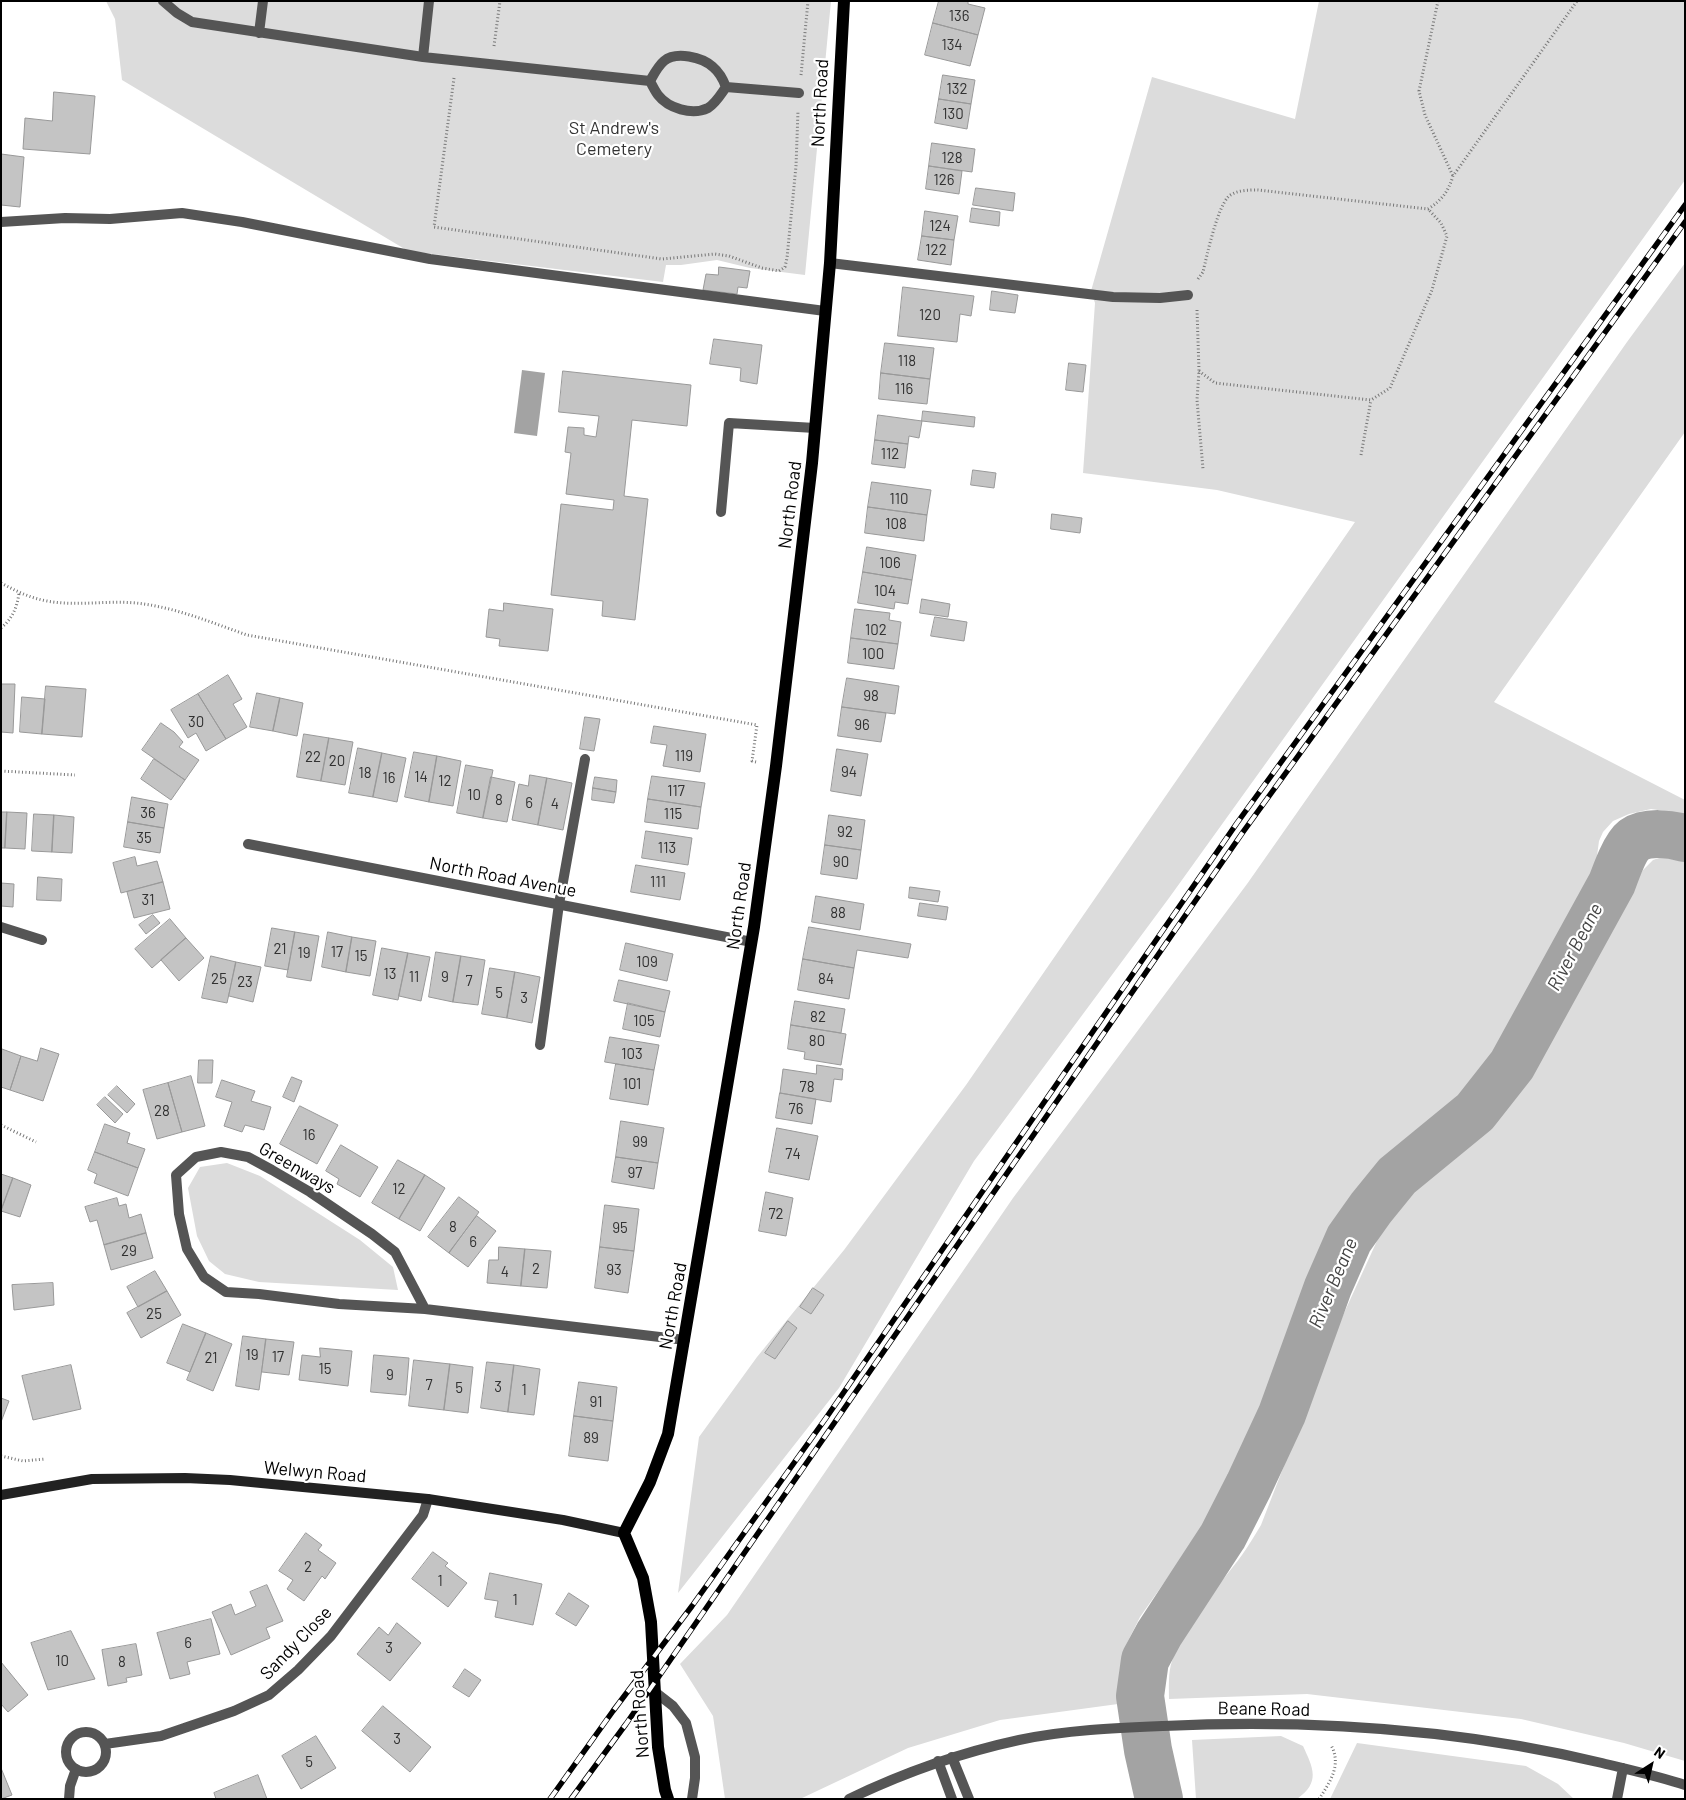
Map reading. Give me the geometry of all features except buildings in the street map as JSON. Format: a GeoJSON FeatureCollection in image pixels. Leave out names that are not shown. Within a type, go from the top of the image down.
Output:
{"type":"FeatureCollection","features":[{"type":"Feature","properties":{"kind":"main road","name":"North Road"},"geometry":{"type":"LineString","coordinates":[[668,1799],[658,1748],[651,1622],[643,1578],[624,1533],[650,1482],[668,1434],[752,942],[776,766],[815,428],[830,263],[844,1]]}},
{"type":"Feature","properties":{"kind":"main road","name":"Welwyn Road"},"geometry":{"type":"LineString","coordinates":[[1,1495],[92,1479],[166,1478],[230,1480],[428,1500],[563,1520],[624,1533]]}},
{"type":"Feature","properties":{"kind":"street"},"geometry":{"type":"LineString","coordinates":[[163,1],[177,14],[192,22],[422,57],[650,81]]}},
{"type":"Feature","properties":{"kind":"street"},"geometry":{"type":"LineString","coordinates":[[259,32],[263,1]]}},
{"type":"Feature","properties":{"kind":"street"},"geometry":{"type":"LineString","coordinates":[[422,57],[429,1]]}},
{"type":"Feature","properties":{"kind":"street"},"geometry":{"type":"LineString","coordinates":[[650,81],[665,60],[676,56],[707,62],[722,78],[726,87]]}},
{"type":"Feature","properties":{"kind":"street"},"geometry":{"type":"LineString","coordinates":[[650,81],[658,95],[668,104],[683,110],[697,111],[709,107],[720,97],[726,87]]}},
{"type":"Feature","properties":{"kind":"street"},"geometry":{"type":"LineString","coordinates":[[726,87],[799,94]]}},
{"type":"Feature","properties":{"kind":"street"},"geometry":{"type":"LineString","coordinates":[[1,222],[65,218],[110,219],[182,213],[242,222],[430,259],[825,311]]}},
{"type":"Feature","properties":{"kind":"street"},"geometry":{"type":"LineString","coordinates":[[830,263],[1113,297],[1160,298],[1188,294]]}},
{"type":"Feature","properties":{"kind":"street"},"geometry":{"type":"LineString","coordinates":[[721,512],[729,423],[815,428]]}},
{"type":"Feature","properties":{"kind":"street"},"geometry":{"type":"LineString","coordinates":[[540,1045],[559,904],[585,760]]}},
{"type":"Feature","properties":{"kind":"street","name":"North Road Avenue"},"geometry":{"type":"LineString","coordinates":[[248,844],[752,942]]}},
{"type":"Feature","properties":{"kind":"street"},"geometry":{"type":"LineString","coordinates":[[1,927],[42,940]]}},
{"type":"Feature","properties":{"kind":"street","name":"Greenways"},"geometry":{"type":"LineString","coordinates":[[425,1309],[396,1252],[310,1192],[248,1157],[221,1152],[196,1157],[176,1175],[179,1214],[188,1249],[204,1277],[226,1292],[339,1304],[425,1309],[685,1340]]}},
{"type":"Feature","properties":{"kind":"street","name":"Sandy Close"},"geometry":{"type":"LineString","coordinates":[[105,1744],[161,1736],[234,1711],[269,1695],[298,1670],[331,1636],[423,1515],[428,1500]]}},
{"type":"Feature","properties":{"kind":"street"},"geometry":{"type":"LineString","coordinates":[[655,1692],[673,1706],[686,1723],[695,1757],[696,1778],[692,1799]]}},
{"type":"Feature","properties":{"kind":"street","name":"Beane Road"},"geometry":{"type":"LineString","coordinates":[[849,1799],[884,1782],[938,1761],[1019,1740],[1110,1728],[1203,1724],[1348,1727],[1438,1735],[1516,1745],[1567,1755],[1685,1785]]}},
{"type":"Feature","properties":{"kind":"street"},"geometry":{"type":"LineString","coordinates":[[81,1732],[91,1732],[100,1736],[105,1744],[106,1754],[102,1764],[95,1770],[85,1772],[76,1769],[69,1763],[66,1753],[67,1744],[73,1736],[81,1732]]}},
{"type":"Feature","properties":{"kind":"street"},"geometry":{"type":"LineString","coordinates":[[952,1757],[969,1799]]}},
{"type":"Feature","properties":{"kind":"street"},"geometry":{"type":"LineString","coordinates":[[938,1761],[952,1799]]}},
{"type":"Feature","properties":{"kind":"street"},"geometry":{"type":"LineString","coordinates":[[1617,1799],[1624,1768]]}},
{"type":"Feature","properties":{"kind":"street"},"geometry":{"type":"LineString","coordinates":[[69,1799],[70,1786],[76,1769]]}},
{"type":"Feature","properties":{"kind":"path"},"geometry":{"type":"LineString","coordinates":[[492,64],[500,1]]}},
{"type":"Feature","properties":{"kind":"path"},"geometry":{"type":"LineString","coordinates":[[456,60],[434,227],[662,259],[715,254],[729,256],[762,268],[779,271],[785,267],[787,258],[808,1]]}},
{"type":"Feature","properties":{"kind":"path"},"geometry":{"type":"LineString","coordinates":[[1438,1],[1419,91],[1425,115],[1453,176]]}},
{"type":"Feature","properties":{"kind":"path"},"geometry":{"type":"LineString","coordinates":[[1203,469],[1197,400],[1199,371],[1197,311],[1188,294],[1203,272],[1218,216],[1228,196],[1240,191],[1258,190],[1428,209],[1439,202],[1448,191],[1453,176],[1578,1]]}},
{"type":"Feature","properties":{"kind":"path"},"geometry":{"type":"LineString","coordinates":[[1199,371],[1215,383],[1371,400],[1390,388],[1432,290],[1447,236],[1441,223],[1428,209]]}},
{"type":"Feature","properties":{"kind":"path"},"geometry":{"type":"LineString","coordinates":[[1361,455],[1371,400]]}},
{"type":"Feature","properties":{"kind":"path"},"geometry":{"type":"LineString","coordinates":[[1,583],[19,593],[48,601],[142,603],[168,608],[247,635],[757,725],[752,761],[776,766]]}},
{"type":"Feature","properties":{"kind":"path"},"geometry":{"type":"LineString","coordinates":[[1,628],[10,621],[19,593]]}},
{"type":"Feature","properties":{"kind":"path"},"geometry":{"type":"LineString","coordinates":[[1,771],[75,775]]}},
{"type":"Feature","properties":{"kind":"path"},"geometry":{"type":"LineString","coordinates":[[1,1125],[36,1142]]}},
{"type":"Feature","properties":{"kind":"path"},"geometry":{"type":"LineString","coordinates":[[1,1456],[24,1461],[45,1458]]}},
{"type":"Feature","properties":{"kind":"path"},"geometry":{"type":"LineString","coordinates":[[1319,1799],[1336,1768]]}},
{"type":"Feature","properties":{"kind":"green space","name":"St Andrew's Cemetery"},"geometry":{"type":"Polygon","coordinates":[[[106,1],[831,1],[805,275],[750,268],[717,260],[666,265],[663,282],[408,251],[122,80],[115,19],[106,1]]]}},
{"type":"Feature","properties":{"kind":"green space"},"geometry":{"type":"Polygon","coordinates":[[[1319,1],[1685,1],[1685,180],[1169,898],[974,1161],[839,1388],[678,1593],[699,1437],[757,1357],[844,1250],[966,1085],[1355,522],[1217,490],[1083,473],[1095,303],[1091,291],[1152,77],[1295,119],[1319,1]]]}},
{"type":"Feature","properties":{"kind":"green space"},"geometry":{"type":"Polygon","coordinates":[[[1685,263],[1685,432],[1494,702],[1685,800],[1685,814],[1651,809],[1629,814],[1613,821],[1603,832],[1599,841],[1588,892],[1536,998],[1492,1067],[1470,1093],[1384,1165],[1354,1202],[1333,1238],[1282,1364],[1270,1409],[1205,1524],[1140,1617],[1127,1643],[1120,1667],[1118,1704],[1000,1720],[908,1748],[800,1799],[725,1799],[713,1716],[680,1664],[727,1615],[1013,1198],[1247,884],[1627,342],[1685,263]]]}},
{"type":"Feature","properties":{"kind":"green space"},"geometry":{"type":"Polygon","coordinates":[[[1668,855],[1685,857],[1685,1761],[1624,1743],[1521,1719],[1307,1694],[1169,1699],[1170,1670],[1178,1646],[1194,1618],[1242,1555],[1261,1525],[1339,1324],[1387,1219],[1405,1186],[1423,1167],[1479,1125],[1501,1104],[1564,1016],[1643,870],[1653,860],[1668,855]]]}},
{"type":"Feature","properties":{"kind":"green space"},"geometry":{"type":"Polygon","coordinates":[[[227,1163],[260,1176],[360,1240],[393,1267],[398,1290],[259,1282],[225,1274],[209,1261],[197,1236],[188,1188],[200,1167],[227,1163]]]}},
{"type":"Feature","properties":{"kind":"green space"},"geometry":{"type":"Polygon","coordinates":[[[1281,1736],[1303,1746],[1312,1768],[1312,1781],[1305,1793],[1297,1799],[1196,1799],[1192,1740],[1281,1736]]]}},
{"type":"Feature","properties":{"kind":"green space"},"geometry":{"type":"Polygon","coordinates":[[[1357,1743],[1526,1766],[1558,1784],[1574,1799],[1330,1799],[1357,1743]]]}},
{"type":"Feature","properties":{"kind":"shaded area"},"geometry":{"type":"Polygon","coordinates":[[[522,370],[545,373],[537,436],[514,433],[522,370]]]}},
{"type":"Feature","properties":{"kind":"waterway","name":"River Beane"},"geometry":{"type":"LineString","coordinates":[[1159,1799],[1148,1750],[1140,1696],[1145,1660],[1159,1634],[1223,1536],[1249,1485],[1282,1414],[1328,1287],[1349,1239],[1397,1176],[1475,1112],[1512,1065],[1612,883],[1621,860],[1631,843],[1639,837],[1652,834],[1685,838]]}},
{"type":"Feature","properties":{"kind":"railway"},"geometry":{"type":"LineString","coordinates":[[550,1799],[692,1606],[826,1418],[1237,823],[1685,205]]}},
{"type":"Feature","properties":{"kind":"railway"},"geometry":{"type":"LineString","coordinates":[[571,1799],[626,1724],[1243,832],[1685,222]]}}]}
